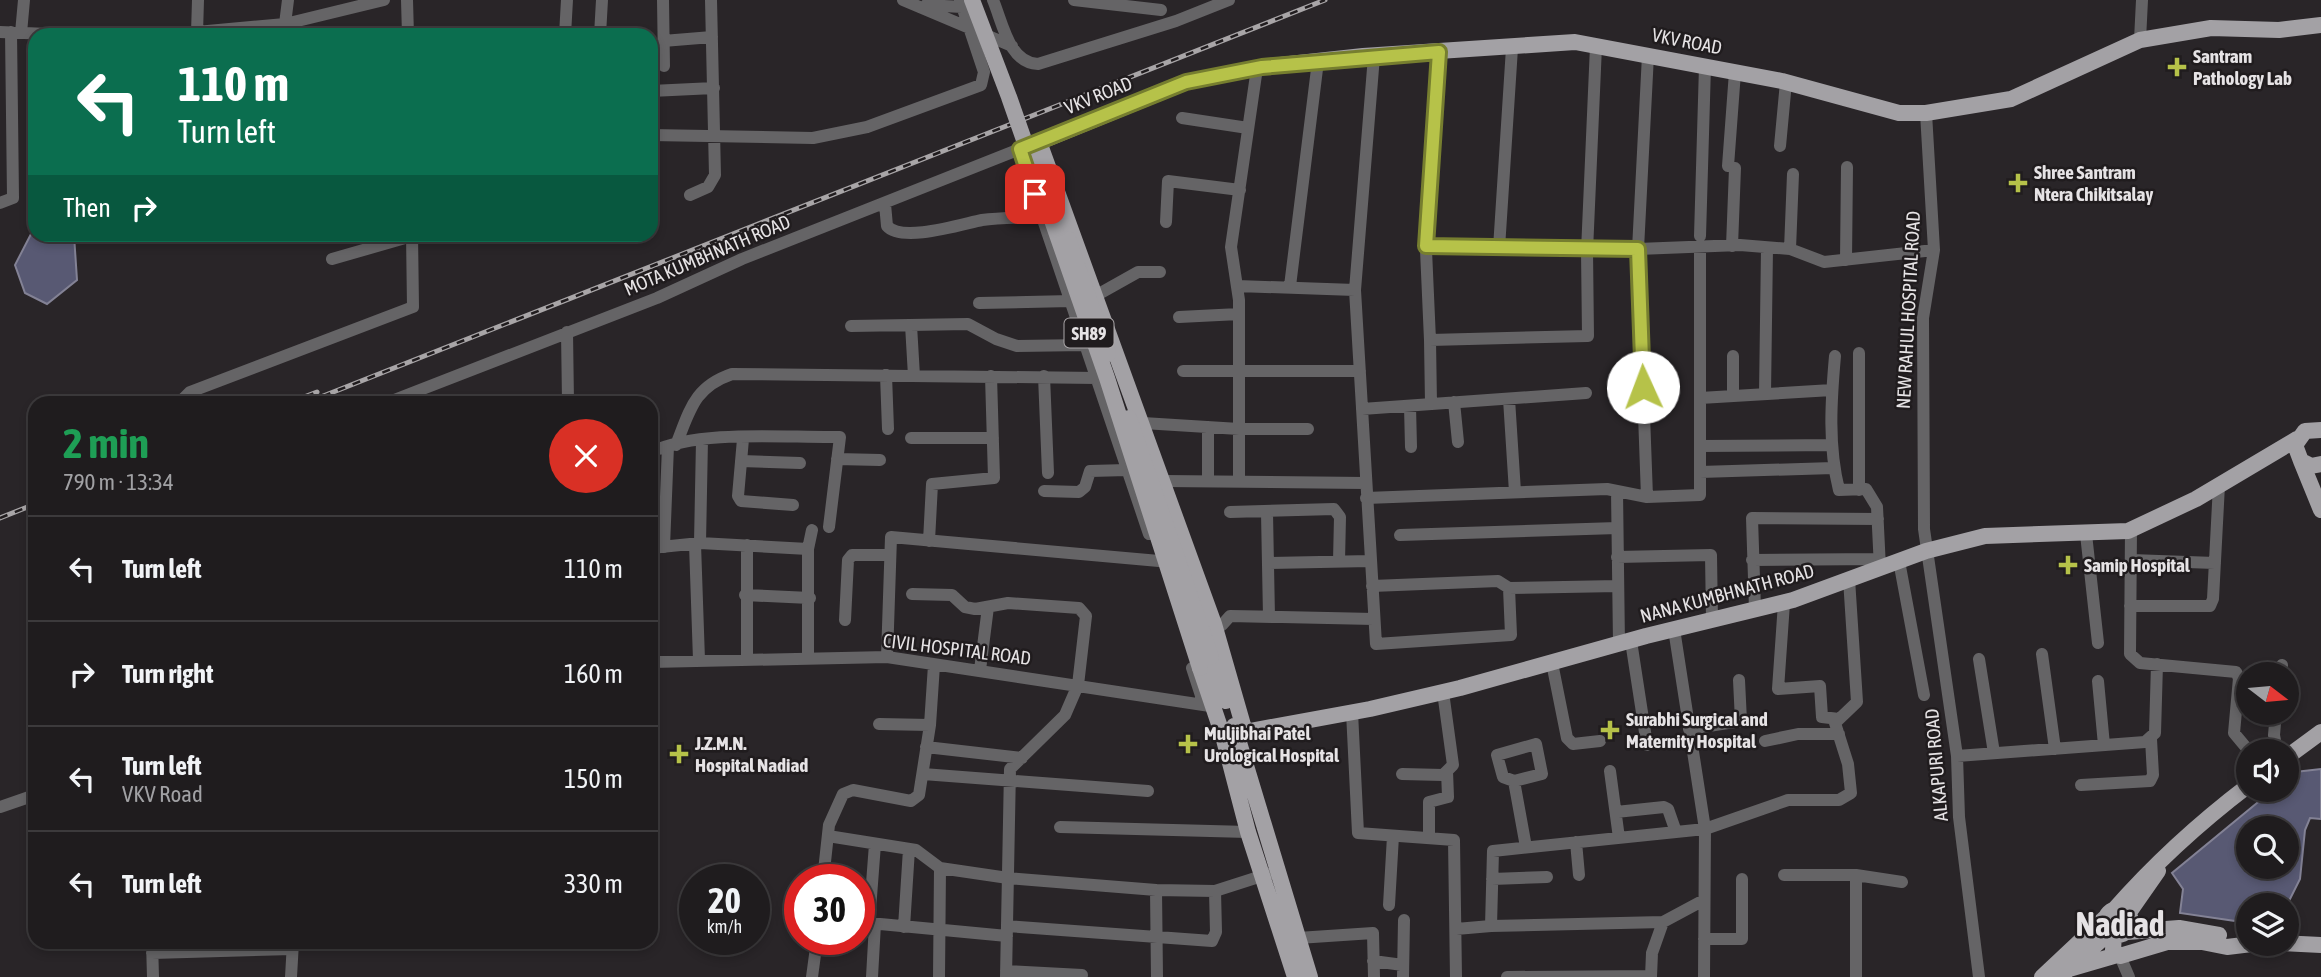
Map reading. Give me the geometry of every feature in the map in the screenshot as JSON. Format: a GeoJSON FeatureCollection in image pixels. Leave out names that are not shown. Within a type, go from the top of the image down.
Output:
{"type":"FeatureCollection","features":[{"type":"Feature","properties":{"kind":"main road","name":"SH89"},"geometry":{"type":"LineString","coordinates":[[982,0],[1058,208],[1206,662],[1209,706],[1235,734],[1248,832],[1271,874],[1298,938],[1310,977]]}},
{"type":"Feature","properties":{"kind":"main road","name":"SH89"},"geometry":{"type":"LineString","coordinates":[[965,2],[1009,97],[1206,662],[1235,734],[1295,977]]}},
{"type":"Feature","properties":{"kind":"main road","name":"VKV ROAD"},"geometry":{"type":"LineString","coordinates":[[1039,142],[1186,82],[1257,68],[1318,61],[1575,42],[1786,82],[1899,113],[1926,113],[2011,99],[2140,40],[2211,28],[2279,30],[2321,25]]}},
{"type":"Feature","properties":{"kind":"main road"},"geometry":{"type":"LineString","coordinates":[[1039,142],[1097,295],[1214,624],[1235,734]]}},
{"type":"Feature","properties":{"kind":"main road","name":"NANA KUMBHNATH ROAD"},"geometry":{"type":"LineString","coordinates":[[1235,734],[1443,692],[1674,629],[1784,603],[1849,579],[1880,563],[1899,561],[1985,536],[2086,534],[2131,529],[2219,485],[2317,426]]}},
{"type":"Feature","properties":{"kind":"main road"},"geometry":{"type":"LineString","coordinates":[[2297,439],[2295,450],[2321,510]]}},
{"type":"Feature","properties":{"kind":"main road"},"geometry":{"type":"LineString","coordinates":[[2268,457],[2300,459],[2311,466],[2321,464]]}},
{"type":"Feature","properties":{"kind":"main road"},"geometry":{"type":"LineString","coordinates":[[2299,748],[2321,732]]}},
{"type":"Feature","properties":{"kind":"main road"},"geometry":{"type":"LineString","coordinates":[[2236,795],[2199,823],[2164,860],[2147,872],[2106,922],[2117,933],[2191,930],[2228,937],[2236,941]]}},
{"type":"Feature","properties":{"kind":"main road"},"geometry":{"type":"LineString","coordinates":[[2065,974],[2131,923],[2116,913]]}},
{"type":"Feature","properties":{"kind":"main road"},"geometry":{"type":"LineString","coordinates":[[2042,977],[2116,913]]}},
{"type":"Feature","properties":{"kind":"main road"},"geometry":{"type":"LineString","coordinates":[[2117,933],[2112,946],[2118,956]]}},
{"type":"Feature","properties":{"kind":"main road"},"geometry":{"type":"LineString","coordinates":[[2065,974],[2167,942],[2202,942],[2227,947],[2236,945]]}},
{"type":"Feature","properties":{"kind":"main road"},"geometry":{"type":"LineString","coordinates":[[2299,944],[2321,945]]}},
{"type":"Feature","properties":{"kind":"street"},"geometry":{"type":"LineString","coordinates":[[0,203],[13,198],[11,32],[24,0]]}},
{"type":"Feature","properties":{"kind":"street"},"geometry":{"type":"LineString","coordinates":[[197,28],[198,0]]}},
{"type":"Feature","properties":{"kind":"street"},"geometry":{"type":"LineString","coordinates":[[285,24],[288,0]]}},
{"type":"Feature","properties":{"kind":"street"},"geometry":{"type":"LineString","coordinates":[[246,28],[285,24],[384,0]]}},
{"type":"Feature","properties":{"kind":"street"},"geometry":{"type":"LineString","coordinates":[[407,0],[408,28]]}},
{"type":"Feature","properties":{"kind":"street"},"geometry":{"type":"LineString","coordinates":[[566,28],[568,0]]}},
{"type":"Feature","properties":{"kind":"street"},"geometry":{"type":"LineString","coordinates":[[600,28],[602,0]]}},
{"type":"Feature","properties":{"kind":"street"},"geometry":{"type":"LineString","coordinates":[[663,0],[664,66]]}},
{"type":"Feature","properties":{"kind":"street"},"geometry":{"type":"LineString","coordinates":[[690,195],[713,182],[715,138],[711,0]]}},
{"type":"Feature","properties":{"kind":"street"},"geometry":{"type":"LineString","coordinates":[[993,0],[1020,60],[1038,64],[1162,26],[1229,0]]}},
{"type":"Feature","properties":{"kind":"street"},"geometry":{"type":"LineString","coordinates":[[1074,0],[1161,5],[1162,26]]}},
{"type":"Feature","properties":{"kind":"street"},"geometry":{"type":"LineString","coordinates":[[2140,40],[2142,0]]}},
{"type":"Feature","properties":{"kind":"street"},"geometry":{"type":"LineString","coordinates":[[909,2],[1012,46]]}},
{"type":"Feature","properties":{"kind":"street"},"geometry":{"type":"LineString","coordinates":[[658,135],[813,138],[867,127],[981,85],[984,72],[968,27],[965,2],[909,2]]}},
{"type":"Feature","properties":{"kind":"street"},"geometry":{"type":"LineString","coordinates":[[663,41],[712,37]]}},
{"type":"Feature","properties":{"kind":"street"},"geometry":{"type":"LineString","coordinates":[[1430,340],[1588,336],[1587,251],[1596,46]]}},
{"type":"Feature","properties":{"kind":"street"},"geometry":{"type":"LineString","coordinates":[[1499,248],[1512,48]]}},
{"type":"Feature","properties":{"kind":"street"},"geometry":{"type":"LineString","coordinates":[[1431,404],[1426,246],[1439,52]]}},
{"type":"Feature","properties":{"kind":"street"},"geometry":{"type":"LineString","coordinates":[[1647,497],[1638,249],[1648,55]]}},
{"type":"Feature","properties":{"kind":"street"},"geometry":{"type":"LineString","coordinates":[[1374,56],[1355,290],[1376,644],[1511,635],[1510,588]]}},
{"type":"Feature","properties":{"kind":"street"},"geometry":{"type":"LineString","coordinates":[[1290,286],[1318,61]]}},
{"type":"Feature","properties":{"kind":"street"},"geometry":{"type":"LineString","coordinates":[[1366,498],[1617,491],[1647,497],[1700,495],[1700,242],[1705,66]]}},
{"type":"Feature","properties":{"kind":"street"},"geometry":{"type":"LineString","coordinates":[[1239,481],[1239,314],[1231,247],[1257,68]]}},
{"type":"Feature","properties":{"kind":"street"},"geometry":{"type":"LineString","coordinates":[[1732,246],[1735,72]]}},
{"type":"Feature","properties":{"kind":"street"},"geometry":{"type":"LineString","coordinates":[[1780,146],[1786,82]]}},
{"type":"Feature","properties":{"kind":"street"},"geometry":{"type":"LineString","coordinates":[[658,91],[713,88]]}},
{"type":"Feature","properties":{"kind":"street","name":"NEW RAHUL HOSPITAL ROAD"},"geometry":{"type":"LineString","coordinates":[[1926,113],[1934,250],[1923,330],[1926,551]]}},
{"type":"Feature","properties":{"kind":"street"},"geometry":{"type":"LineString","coordinates":[[1182,118],[1248,128]]}},
{"type":"Feature","properties":{"kind":"street","name":"MOTA KUMBHNATH ROAD"},"geometry":{"type":"LineString","coordinates":[[404,396],[657,298],[776,245],[1039,142]]}},
{"type":"Feature","properties":{"kind":"street"},"geometry":{"type":"LineString","coordinates":[[1020,149],[1209,706]]}},
{"type":"Feature","properties":{"kind":"street"},"geometry":{"type":"LineString","coordinates":[[1846,260],[1847,167]]}},
{"type":"Feature","properties":{"kind":"street"},"geometry":{"type":"LineString","coordinates":[[1790,249],[1793,174]]}},
{"type":"Feature","properties":{"kind":"street"},"geometry":{"type":"LineString","coordinates":[[1166,222],[1168,181],[1240,190]]}},
{"type":"Feature","properties":{"kind":"street"},"geometry":{"type":"LineString","coordinates":[[885,204],[887,226],[893,230],[941,231],[982,220],[1042,217]]}},
{"type":"Feature","properties":{"kind":"street"},"geometry":{"type":"LineString","coordinates":[[331,259],[388,242]]}},
{"type":"Feature","properties":{"kind":"street"},"geometry":{"type":"LineString","coordinates":[[187,396],[413,307],[412,242]]}},
{"type":"Feature","properties":{"kind":"street"},"geometry":{"type":"LineString","coordinates":[[1426,246],[1587,251],[1700,242],[1790,249],[1824,262],[1934,250]]}},
{"type":"Feature","properties":{"kind":"street"},"geometry":{"type":"LineString","coordinates":[[1765,394],[1767,247]]}},
{"type":"Feature","properties":{"kind":"street"},"geometry":{"type":"LineString","coordinates":[[1097,295],[1138,272],[1160,272]]}},
{"type":"Feature","properties":{"kind":"street"},"geometry":{"type":"LineString","coordinates":[[1237,286],[1355,290]]}},
{"type":"Feature","properties":{"kind":"street"},"geometry":{"type":"LineString","coordinates":[[979,303],[1070,301]]}},
{"type":"Feature","properties":{"kind":"street"},"geometry":{"type":"LineString","coordinates":[[1179,317],[1239,314]]}},
{"type":"Feature","properties":{"kind":"street"},"geometry":{"type":"LineString","coordinates":[[851,326],[968,324],[996,340],[1017,346],[1085,345]]}},
{"type":"Feature","properties":{"kind":"street"},"geometry":{"type":"LineString","coordinates":[[911,325],[914,376]]}},
{"type":"Feature","properties":{"kind":"street"},"geometry":{"type":"LineString","coordinates":[[567,332],[568,396]]}},
{"type":"Feature","properties":{"kind":"street"},"geometry":{"type":"LineString","coordinates":[[1859,353],[1859,489]]}},
{"type":"Feature","properties":{"kind":"street"},"geometry":{"type":"LineString","coordinates":[[1733,355],[1733,396]]}},
{"type":"Feature","properties":{"kind":"street"},"geometry":{"type":"LineString","coordinates":[[1752,560],[1880,563],[1877,507],[1866,489],[1839,490],[1833,468],[1832,390],[1835,356]]}},
{"type":"Feature","properties":{"kind":"street"},"geometry":{"type":"LineString","coordinates":[[1184,370],[1360,371]]}},
{"type":"Feature","properties":{"kind":"street"},"geometry":{"type":"LineString","coordinates":[[808,549],[698,544],[658,547],[672,445],[692,405],[704,388],[732,374],[1097,377]]}},
{"type":"Feature","properties":{"kind":"street"},"geometry":{"type":"LineString","coordinates":[[886,375],[887,429]]}},
{"type":"Feature","properties":{"kind":"street"},"geometry":{"type":"LineString","coordinates":[[929,541],[932,484],[994,478],[991,376]]}},
{"type":"Feature","properties":{"kind":"street"},"geometry":{"type":"LineString","coordinates":[[1044,376],[1048,473]]}},
{"type":"Feature","properties":{"kind":"street"},"geometry":{"type":"LineString","coordinates":[[1700,398],[1832,390]]}},
{"type":"Feature","properties":{"kind":"street"},"geometry":{"type":"LineString","coordinates":[[1362,409],[1586,393]]}},
{"type":"Feature","properties":{"kind":"street"},"geometry":{"type":"LineString","coordinates":[[1509,399],[1515,492]]}},
{"type":"Feature","properties":{"kind":"street"},"geometry":{"type":"LineString","coordinates":[[1454,402],[1458,442]]}},
{"type":"Feature","properties":{"kind":"street"},"geometry":{"type":"LineString","coordinates":[[1410,406],[1411,447]]}},
{"type":"Feature","properties":{"kind":"street"},"geometry":{"type":"LineString","coordinates":[[1143,423],[1239,429],[1308,429]]}},
{"type":"Feature","properties":{"kind":"street"},"geometry":{"type":"LineString","coordinates":[[1208,427],[1208,481]]}},
{"type":"Feature","properties":{"kind":"street"},"geometry":{"type":"LineString","coordinates":[[658,450],[702,440],[839,437],[830,527]]}},
{"type":"Feature","properties":{"kind":"street"},"geometry":{"type":"LineString","coordinates":[[911,438],[993,438]]}},
{"type":"Feature","properties":{"kind":"street"},"geometry":{"type":"LineString","coordinates":[[743,439],[738,496],[741,501],[793,505]]}},
{"type":"Feature","properties":{"kind":"street"},"geometry":{"type":"LineString","coordinates":[[699,660],[698,544],[702,440]]}},
{"type":"Feature","properties":{"kind":"street"},"geometry":{"type":"LineString","coordinates":[[1700,446],[1832,445]]}},
{"type":"Feature","properties":{"kind":"street"},"geometry":{"type":"LineString","coordinates":[[837,459],[880,460]]}},
{"type":"Feature","properties":{"kind":"street"},"geometry":{"type":"LineString","coordinates":[[741,461],[800,463]]}},
{"type":"Feature","properties":{"kind":"street"},"geometry":{"type":"LineString","coordinates":[[1700,472],[1833,468]]}},
{"type":"Feature","properties":{"kind":"street"},"geometry":{"type":"LineString","coordinates":[[1044,491],[1079,492],[1085,486],[1090,471],[1127,470]]}},
{"type":"Feature","properties":{"kind":"street"},"geometry":{"type":"LineString","coordinates":[[1164,481],[1365,483]]}},
{"type":"Feature","properties":{"kind":"street"},"geometry":{"type":"LineString","coordinates":[[2130,606],[2210,606],[2219,485]]}},
{"type":"Feature","properties":{"kind":"street"},"geometry":{"type":"LineString","coordinates":[[1617,491],[1618,586],[1625,642],[1647,746]]}},
{"type":"Feature","properties":{"kind":"street"},"geometry":{"type":"LineString","coordinates":[[1230,512],[1334,509],[1339,512],[1339,561]]}},
{"type":"Feature","properties":{"kind":"street"},"geometry":{"type":"LineString","coordinates":[[1267,513],[1269,617]]}},
{"type":"Feature","properties":{"kind":"street"},"geometry":{"type":"LineString","coordinates":[[1755,610],[1752,518],[1878,519]]}},
{"type":"Feature","properties":{"kind":"street"},"geometry":{"type":"LineString","coordinates":[[1400,535],[1617,528]]}},
{"type":"Feature","properties":{"kind":"street"},"geometry":{"type":"LineString","coordinates":[[2131,529],[2130,654],[2140,663],[2236,672],[2239,678],[2234,733],[2239,739]]}},
{"type":"Feature","properties":{"kind":"street"},"geometry":{"type":"LineString","coordinates":[[808,659],[808,549],[812,530]]}},
{"type":"Feature","properties":{"kind":"street"},"geometry":{"type":"LineString","coordinates":[[2086,534],[2098,643]]}},
{"type":"Feature","properties":{"kind":"street"},"geometry":{"type":"LineString","coordinates":[[887,657],[891,537],[1158,561]]}},
{"type":"Feature","properties":{"kind":"street"},"geometry":{"type":"LineString","coordinates":[[747,545],[747,660]]}},
{"type":"Feature","properties":{"kind":"street","name":"ALKAPURI ROAD"},"geometry":{"type":"LineString","coordinates":[[1926,551],[1957,756],[1959,817],[1979,977]]}},
{"type":"Feature","properties":{"kind":"street"},"geometry":{"type":"LineString","coordinates":[[845,620],[848,560],[852,555],[861,553],[890,555]]}},
{"type":"Feature","properties":{"kind":"street"},"geometry":{"type":"LineString","coordinates":[[1617,557],[1711,555],[1712,620]]}},
{"type":"Feature","properties":{"kind":"street"},"geometry":{"type":"LineString","coordinates":[[1268,563],[1370,561]]}},
{"type":"Feature","properties":{"kind":"street"},"geometry":{"type":"LineString","coordinates":[[1899,561],[1924,695]]}},
{"type":"Feature","properties":{"kind":"street"},"geometry":{"type":"LineString","coordinates":[[2131,561],[2215,563]]}},
{"type":"Feature","properties":{"kind":"street"},"geometry":{"type":"LineString","coordinates":[[1491,926],[1493,851],[1705,829],[1788,800],[1839,800],[1852,793],[1848,764],[1835,723],[1857,702],[1849,579]]}},
{"type":"Feature","properties":{"kind":"street"},"geometry":{"type":"LineString","coordinates":[[1372,586],[1498,581],[1510,588],[1618,586]]}},
{"type":"Feature","properties":{"kind":"street"},"geometry":{"type":"LineString","coordinates":[[912,594],[952,595],[965,607],[988,607],[1008,603],[1079,608],[1084,611],[1078,685],[1065,715],[1010,769],[1006,974],[1082,975]]}},
{"type":"Feature","properties":{"kind":"street"},"geometry":{"type":"LineString","coordinates":[[746,595],[810,598]]}},
{"type":"Feature","properties":{"kind":"street"},"geometry":{"type":"LineString","coordinates":[[1784,603],[1778,689],[1820,686],[1822,717],[1839,719]]}},
{"type":"Feature","properties":{"kind":"street"},"geometry":{"type":"LineString","coordinates":[[980,670],[988,607]]}},
{"type":"Feature","properties":{"kind":"street"},"geometry":{"type":"LineString","coordinates":[[1214,624],[1222,625],[1230,616],[1374,619]]}},
{"type":"Feature","properties":{"kind":"street"},"geometry":{"type":"LineString","coordinates":[[1674,629],[1705,829],[1704,977]]}},
{"type":"Feature","properties":{"kind":"street"},"geometry":{"type":"LineString","coordinates":[[2042,654],[2055,749]]}},
{"type":"Feature","properties":{"kind":"street","name":"CIVIL HOSPITAL ROAD"},"geometry":{"type":"LineString","coordinates":[[658,662],[887,657],[1209,706]]}},
{"type":"Feature","properties":{"kind":"street"},"geometry":{"type":"LineString","coordinates":[[1979,659],[1994,753]]}},
{"type":"Feature","properties":{"kind":"street"},"geometry":{"type":"LineString","coordinates":[[1552,663],[1567,738],[1573,744],[1600,741]]}},
{"type":"Feature","properties":{"kind":"street"},"geometry":{"type":"LineString","coordinates":[[1957,756],[2145,742],[2155,733],[2157,664]]}},
{"type":"Feature","properties":{"kind":"street"},"geometry":{"type":"LineString","coordinates":[[825,864],[829,825],[844,794],[853,790],[911,801],[919,794],[930,725],[934,665]]}},
{"type":"Feature","properties":{"kind":"street"},"geometry":{"type":"LineString","coordinates":[[1689,729],[1741,721],[1739,680]]}},
{"type":"Feature","properties":{"kind":"street"},"geometry":{"type":"LineString","coordinates":[[2098,681],[2104,745]]}},
{"type":"Feature","properties":{"kind":"street"},"geometry":{"type":"LineString","coordinates":[[1402,774],[1443,775],[1453,765],[1443,692]]}},
{"type":"Feature","properties":{"kind":"street"},"geometry":{"type":"LineString","coordinates":[[1352,712],[1358,833],[1454,840],[1456,977]]}},
{"type":"Feature","properties":{"kind":"street"},"geometry":{"type":"LineString","coordinates":[[879,724],[930,725]]}},
{"type":"Feature","properties":{"kind":"street"},"geometry":{"type":"LineString","coordinates":[[1765,741],[1798,734],[1839,734]]}},
{"type":"Feature","properties":{"kind":"street"},"geometry":{"type":"LineString","coordinates":[[2081,785],[2150,781],[2153,775],[2151,739]]}},
{"type":"Feature","properties":{"kind":"street"},"geometry":{"type":"LineString","coordinates":[[926,747],[1021,758]]}},
{"type":"Feature","properties":{"kind":"street"},"geometry":{"type":"LineString","coordinates":[[1429,837],[1429,802],[1448,797],[1447,771]]}},
{"type":"Feature","properties":{"kind":"street"},"geometry":{"type":"LineString","coordinates":[[1611,771],[1619,838]]}},
{"type":"Feature","properties":{"kind":"street"},"geometry":{"type":"LineString","coordinates":[[923,774],[1010,778],[1148,791]]}},
{"type":"Feature","properties":{"kind":"street"},"geometry":{"type":"LineString","coordinates":[[1514,781],[1526,847]]}},
{"type":"Feature","properties":{"kind":"street"},"geometry":{"type":"LineString","coordinates":[[0,807],[28,797]]}},
{"type":"Feature","properties":{"kind":"street"},"geometry":{"type":"LineString","coordinates":[[1616,812],[1664,807],[1668,809],[1676,832]]}},
{"type":"Feature","properties":{"kind":"street"},"geometry":{"type":"LineString","coordinates":[[1060,827],[1248,832]]}},
{"type":"Feature","properties":{"kind":"street"},"geometry":{"type":"LineString","coordinates":[[828,836],[923,853],[940,869],[1008,878],[1156,890],[1215,891],[1271,874]]}},
{"type":"Feature","properties":{"kind":"street"},"geometry":{"type":"LineString","coordinates":[[1389,905],[1393,836]]}},
{"type":"Feature","properties":{"kind":"street"},"geometry":{"type":"LineString","coordinates":[[1576,842],[1579,876]]}},
{"type":"Feature","properties":{"kind":"street"},"geometry":{"type":"LineString","coordinates":[[873,864],[875,844]]}},
{"type":"Feature","properties":{"kind":"street"},"geometry":{"type":"LineString","coordinates":[[904,927],[909,849]]}},
{"type":"Feature","properties":{"kind":"street"},"geometry":{"type":"LineString","coordinates":[[940,869],[940,977]]}},
{"type":"Feature","properties":{"kind":"street"},"geometry":{"type":"LineString","coordinates":[[1784,874],[1856,875],[1902,882]]}},
{"type":"Feature","properties":{"kind":"street"},"geometry":{"type":"LineString","coordinates":[[1856,875],[1856,977]]}},
{"type":"Feature","properties":{"kind":"street"},"geometry":{"type":"LineString","coordinates":[[1492,878],[1546,877]]}},
{"type":"Feature","properties":{"kind":"street"},"geometry":{"type":"LineString","coordinates":[[1704,939],[1742,939],[1742,879]]}},
{"type":"Feature","properties":{"kind":"street"},"geometry":{"type":"LineString","coordinates":[[1156,890],[1157,977]]}},
{"type":"Feature","properties":{"kind":"street"},"geometry":{"type":"LineString","coordinates":[[875,924],[941,931],[1007,931],[1212,941],[1216,932],[1215,891]]}},
{"type":"Feature","properties":{"kind":"street"},"geometry":{"type":"LineString","coordinates":[[1456,929],[1663,922],[1704,900]]}},
{"type":"Feature","properties":{"kind":"street"},"geometry":{"type":"LineString","coordinates":[[1373,961],[1403,971],[1404,920]]}},
{"type":"Feature","properties":{"kind":"street"},"geometry":{"type":"LineString","coordinates":[[1507,977],[1651,976],[1652,953],[1663,922]]}},
{"type":"Feature","properties":{"kind":"street"},"geometry":{"type":"LineString","coordinates":[[1298,938],[1373,933],[1374,977]]}},
{"type":"Feature","properties":{"kind":"street"},"geometry":{"type":"LineString","coordinates":[[152,949],[153,977]]}},
{"type":"Feature","properties":{"kind":"street"},"geometry":{"type":"LineString","coordinates":[[291,977],[293,949]]}},
{"type":"Feature","properties":{"kind":"street"},"geometry":{"type":"LineString","coordinates":[[812,977],[815,955]]}},
{"type":"Feature","properties":{"kind":"street"},"geometry":{"type":"LineString","coordinates":[[870,955],[872,977]]}},
{"type":"Feature","properties":{"kind":"street"},"geometry":{"type":"LineString","coordinates":[[2118,956],[2129,977]]}},
{"type":"Feature","properties":{"kind":"water"},"geometry":{"type":"Polygon","coordinates":[[[28,240],[28,242],[74,242],[77,280],[47,304],[25,293],[15,265],[28,240]]]}},
{"type":"Feature","properties":{"kind":"water"},"geometry":{"type":"Polygon","coordinates":[[[2321,769],[2321,819],[2310,818],[2305,830],[2300,879],[2293,893],[2236,893],[2236,921],[2180,913],[2183,889],[2172,873],[2236,820],[2236,879],[2299,879],[2299,816],[2241,816],[2258,802],[2299,802],[2299,772],[2321,769]]]}},
{"type":"Feature","properties":{"kind":"railway"},"geometry":{"type":"LineString","coordinates":[[323,396],[1325,0]]}},
{"type":"Feature","properties":{"kind":"railway"},"geometry":{"type":"LineString","coordinates":[[307,396],[317,392]]}},
{"type":"Feature","properties":{"kind":"railway"},"geometry":{"type":"LineString","coordinates":[[0,518],[28,507]]}},
{"type":"Feature","properties":{"kind":"place","name":"Santram Pathology Lab"},"geometry":{"type":"Point","coordinates":[2177,67]}},
{"type":"Feature","properties":{"kind":"place","name":"Shree Santram Ntera Chikitsalay"},"geometry":{"type":"Point","coordinates":[2018,183]}},
{"type":"Feature","properties":{"kind":"place","name":"Samip Hospital"},"geometry":{"type":"Point","coordinates":[2068,565]}},
{"type":"Feature","properties":{"kind":"place","name":"Surabhi Surgical and Maternity Hospital"},"geometry":{"type":"Point","coordinates":[1610,730]}},
{"type":"Feature","properties":{"kind":"place","name":"Muljibhai Patel Urological Hospital"},"geometry":{"type":"Point","coordinates":[1188,744]}},
{"type":"Feature","properties":{"kind":"place","name":"J.Z.M.N. Hospital Nadiad"},"geometry":{"type":"Point","coordinates":[679,754]}},
{"type":"Feature","properties":{"kind":"district","name":"Nadiad"},"geometry":{"type":"Point","coordinates":[2120,924]}},
{"type":"Feature","properties":{"kind":"route"},"geometry":{"type":"LineString","coordinates":[[1035,194],[1020,149],[1186,82],[1262,67],[1363,56],[1439,52],[1426,246],[1587,251],[1638,249],[1643,387]]}}]}
